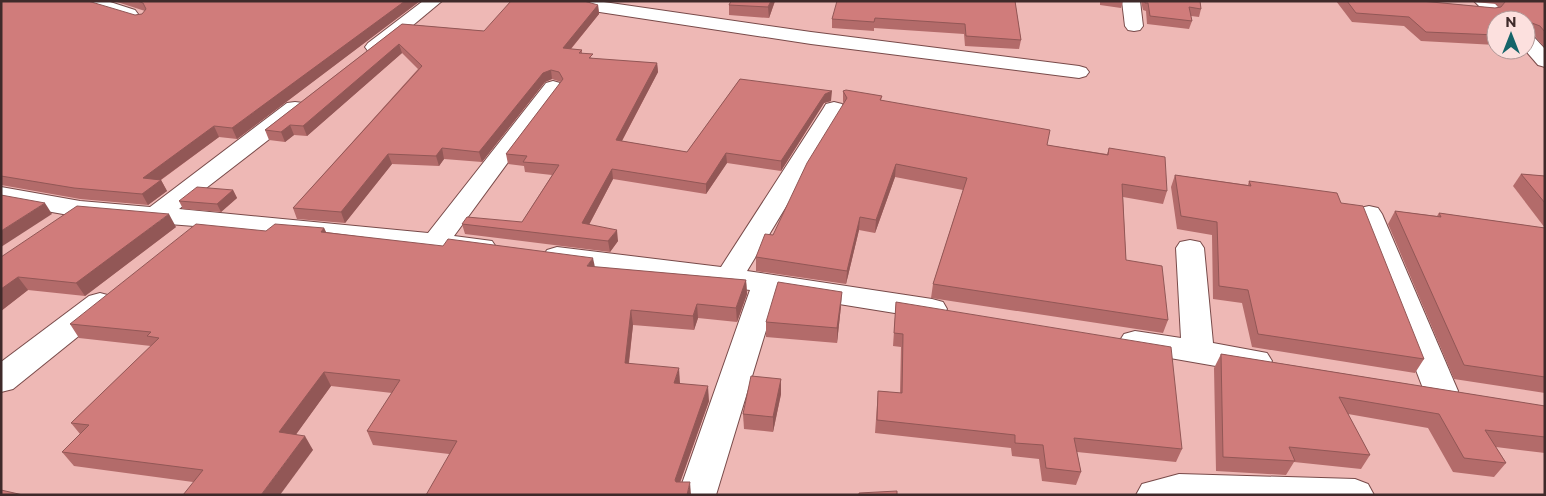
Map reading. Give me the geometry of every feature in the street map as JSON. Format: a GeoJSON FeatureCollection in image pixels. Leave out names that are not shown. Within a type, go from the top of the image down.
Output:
{"type":"FeatureCollection","features":[{"type":"Feature","properties":{"kind":"street"},"geometry":{"type":"LineString","coordinates":[[88,1],[140,18]]}},
{"type":"Feature","properties":{"kind":"street"},"geometry":{"type":"LineString","coordinates":[[356,61],[434,1]]}},
{"type":"Feature","properties":{"kind":"street"},"geometry":{"type":"LineString","coordinates":[[583,1],[593,6],[811,38],[1079,72]]}},
{"type":"Feature","properties":{"kind":"street"},"geometry":{"type":"LineString","coordinates":[[1131,1],[1134,26]]}},
{"type":"Feature","properties":{"kind":"street"},"geometry":{"type":"LineString","coordinates":[[436,241],[553,86]]}},
{"type":"Feature","properties":{"kind":"street"},"geometry":{"type":"LineString","coordinates":[[156,215],[310,96]]}},
{"type":"Feature","properties":{"kind":"street"},"geometry":{"type":"LineString","coordinates":[[729,277],[834,109]]}},
{"type":"Feature","properties":{"kind":"street"},"geometry":{"type":"LineString","coordinates":[[1,195],[80,209],[207,219],[505,249]]}},
{"type":"Feature","properties":{"kind":"street"},"geometry":{"type":"LineString","coordinates":[[49,230],[80,209]]}},
{"type":"Feature","properties":{"kind":"street"},"geometry":{"type":"LineString","coordinates":[[1369,214],[1441,391]]}},
{"type":"Feature","properties":{"kind":"street"},"geometry":{"type":"LineString","coordinates":[[177,243],[207,219]]}},
{"type":"Feature","properties":{"kind":"street"},"geometry":{"type":"LineString","coordinates":[[1190,248],[1198,352]]}},
{"type":"Feature","properties":{"kind":"street"},"geometry":{"type":"LineString","coordinates":[[534,253],[729,277],[958,313]]}},
{"type":"Feature","properties":{"kind":"street"},"geometry":{"type":"LineString","coordinates":[[1,380],[123,284]]}},
{"type":"Feature","properties":{"kind":"street"},"geometry":{"type":"LineString","coordinates":[[696,495],[766,284]]}},
{"type":"Feature","properties":{"kind":"street"},"geometry":{"type":"LineString","coordinates":[[1111,338],[1285,366]]}},
{"type":"Feature","properties":{"kind":"street"},"geometry":{"type":"LineString","coordinates":[[1155,495],[1179,490],[1356,495]]}},
{"type":"Feature","properties":{"kind":"building"},"geometry":{"type":"Polygon","coordinates":[[[1,1],[88,1],[135,15],[142,14],[146,9],[143,3],[137,1],[405,1],[232,128],[214,126],[143,178],[161,180],[142,194],[74,188],[1,176],[1,1]]]}},
{"type":"Feature","properties":{"kind":"building"},"geometry":{"type":"Polygon","coordinates":[[[511,1],[584,1],[598,5],[563,48],[582,50],[579,53],[593,54],[589,58],[657,63],[616,140],[687,152],[740,79],[832,91],[825,94],[781,161],[726,153],[706,184],[612,169],[582,223],[617,230],[608,241],[462,224],[467,217],[522,222],[559,165],[523,162],[527,156],[506,154],[563,79],[559,72],[551,70],[543,73],[479,152],[442,148],[436,156],[388,154],[341,212],[293,208],[422,66],[399,44],[303,126],[290,125],[281,132],[265,130],[402,24],[484,31],[511,1]]]}},
{"type":"Feature","properties":{"kind":"building"},"geometry":{"type":"Polygon","coordinates":[[[731,1],[771,1],[768,7],[729,5],[731,1]]]}},
{"type":"Feature","properties":{"kind":"building"},"geometry":{"type":"Polygon","coordinates":[[[837,1],[1015,1],[1021,40],[966,36],[965,24],[875,18],[874,22],[832,19],[837,1]]]}},
{"type":"Feature","properties":{"kind":"building"},"geometry":{"type":"Polygon","coordinates":[[[1145,1],[1200,1],[1201,9],[1189,7],[1192,21],[1150,16],[1148,3],[1145,3],[1145,1]]]}},
{"type":"Feature","properties":{"kind":"building"},"geometry":{"type":"Polygon","coordinates":[[[1347,1],[1421,1],[1495,8],[1501,7],[1505,1],[1545,1],[1545,32],[1536,24],[1536,10],[1486,10],[1486,35],[1426,32],[1409,17],[1356,13],[1347,1]]]}},
{"type":"Feature","properties":{"kind":"building"},"geometry":{"type":"Polygon","coordinates":[[[843,91],[882,96],[880,100],[1050,130],[1047,145],[1108,155],[1109,148],[1165,157],[1167,191],[1122,184],[1126,260],[1162,266],[1168,320],[933,284],[967,178],[896,164],[876,220],[860,217],[847,271],[756,257],[765,234],[773,235],[807,163],[847,98],[843,91]]]}},
{"type":"Feature","properties":{"kind":"building"},"geometry":{"type":"Polygon","coordinates":[[[1521,174],[1545,176],[1545,203],[1521,174]]]}},
{"type":"Feature","properties":{"kind":"building"},"geometry":{"type":"Polygon","coordinates":[[[1175,175],[1251,186],[1249,181],[1337,193],[1341,203],[1363,206],[1424,359],[1258,334],[1248,290],[1219,286],[1217,222],[1181,216],[1175,175]]]}},
{"type":"Feature","properties":{"kind":"building"},"geometry":{"type":"Polygon","coordinates":[[[197,187],[233,190],[217,204],[179,201],[197,187]]]}},
{"type":"Feature","properties":{"kind":"building"},"geometry":{"type":"Polygon","coordinates":[[[1,195],[45,203],[1,231],[1,195]]]}},
{"type":"Feature","properties":{"kind":"building"},"geometry":{"type":"Polygon","coordinates":[[[77,206],[169,214],[76,283],[18,277],[1,289],[1,257],[77,206]]]}},
{"type":"Feature","properties":{"kind":"building"},"geometry":{"type":"Polygon","coordinates":[[[1395,211],[1441,217],[1439,213],[1545,228],[1545,377],[1464,365],[1395,211]]]}},
{"type":"Feature","properties":{"kind":"building"},"geometry":{"type":"Polygon","coordinates":[[[196,224],[266,231],[275,224],[324,228],[321,232],[443,246],[448,239],[593,258],[587,266],[746,280],[736,308],[697,304],[693,316],[631,310],[625,363],[679,368],[674,383],[708,386],[675,480],[676,482],[690,482],[687,495],[426,495],[457,441],[367,431],[400,380],[324,372],[279,432],[305,436],[261,495],[183,495],[203,470],[62,452],[89,425],[71,423],[159,338],[147,336],[151,332],[70,324],[196,224]]]}},
{"type":"Feature","properties":{"kind":"building"},"geometry":{"type":"Polygon","coordinates":[[[778,282],[842,292],[837,328],[766,322],[778,282]]]}},
{"type":"Feature","properties":{"kind":"building"},"geometry":{"type":"Polygon","coordinates":[[[896,302],[1171,347],[1182,449],[1074,438],[1081,472],[1046,468],[1043,445],[1015,443],[1015,435],[877,420],[878,391],[902,393],[903,334],[894,333],[896,302]]]}},
{"type":"Feature","properties":{"kind":"building"},"geometry":{"type":"Polygon","coordinates":[[[1221,354],[1545,406],[1545,437],[1485,430],[1506,463],[1464,458],[1439,414],[1339,397],[1370,455],[1289,447],[1295,461],[1223,457],[1221,354]]]}},
{"type":"Feature","properties":{"kind":"building"},"geometry":{"type":"Polygon","coordinates":[[[751,376],[781,379],[773,417],[743,414],[751,376]]]}},
{"type":"Feature","properties":{"kind":"building"},"geometry":{"type":"Polygon","coordinates":[[[1,490],[23,495],[1,495],[1,490]]]}},
{"type":"Feature","properties":{"kind":"building"},"geometry":{"type":"Polygon","coordinates":[[[897,491],[897,495],[859,495],[859,493],[897,491]]]}}]}
